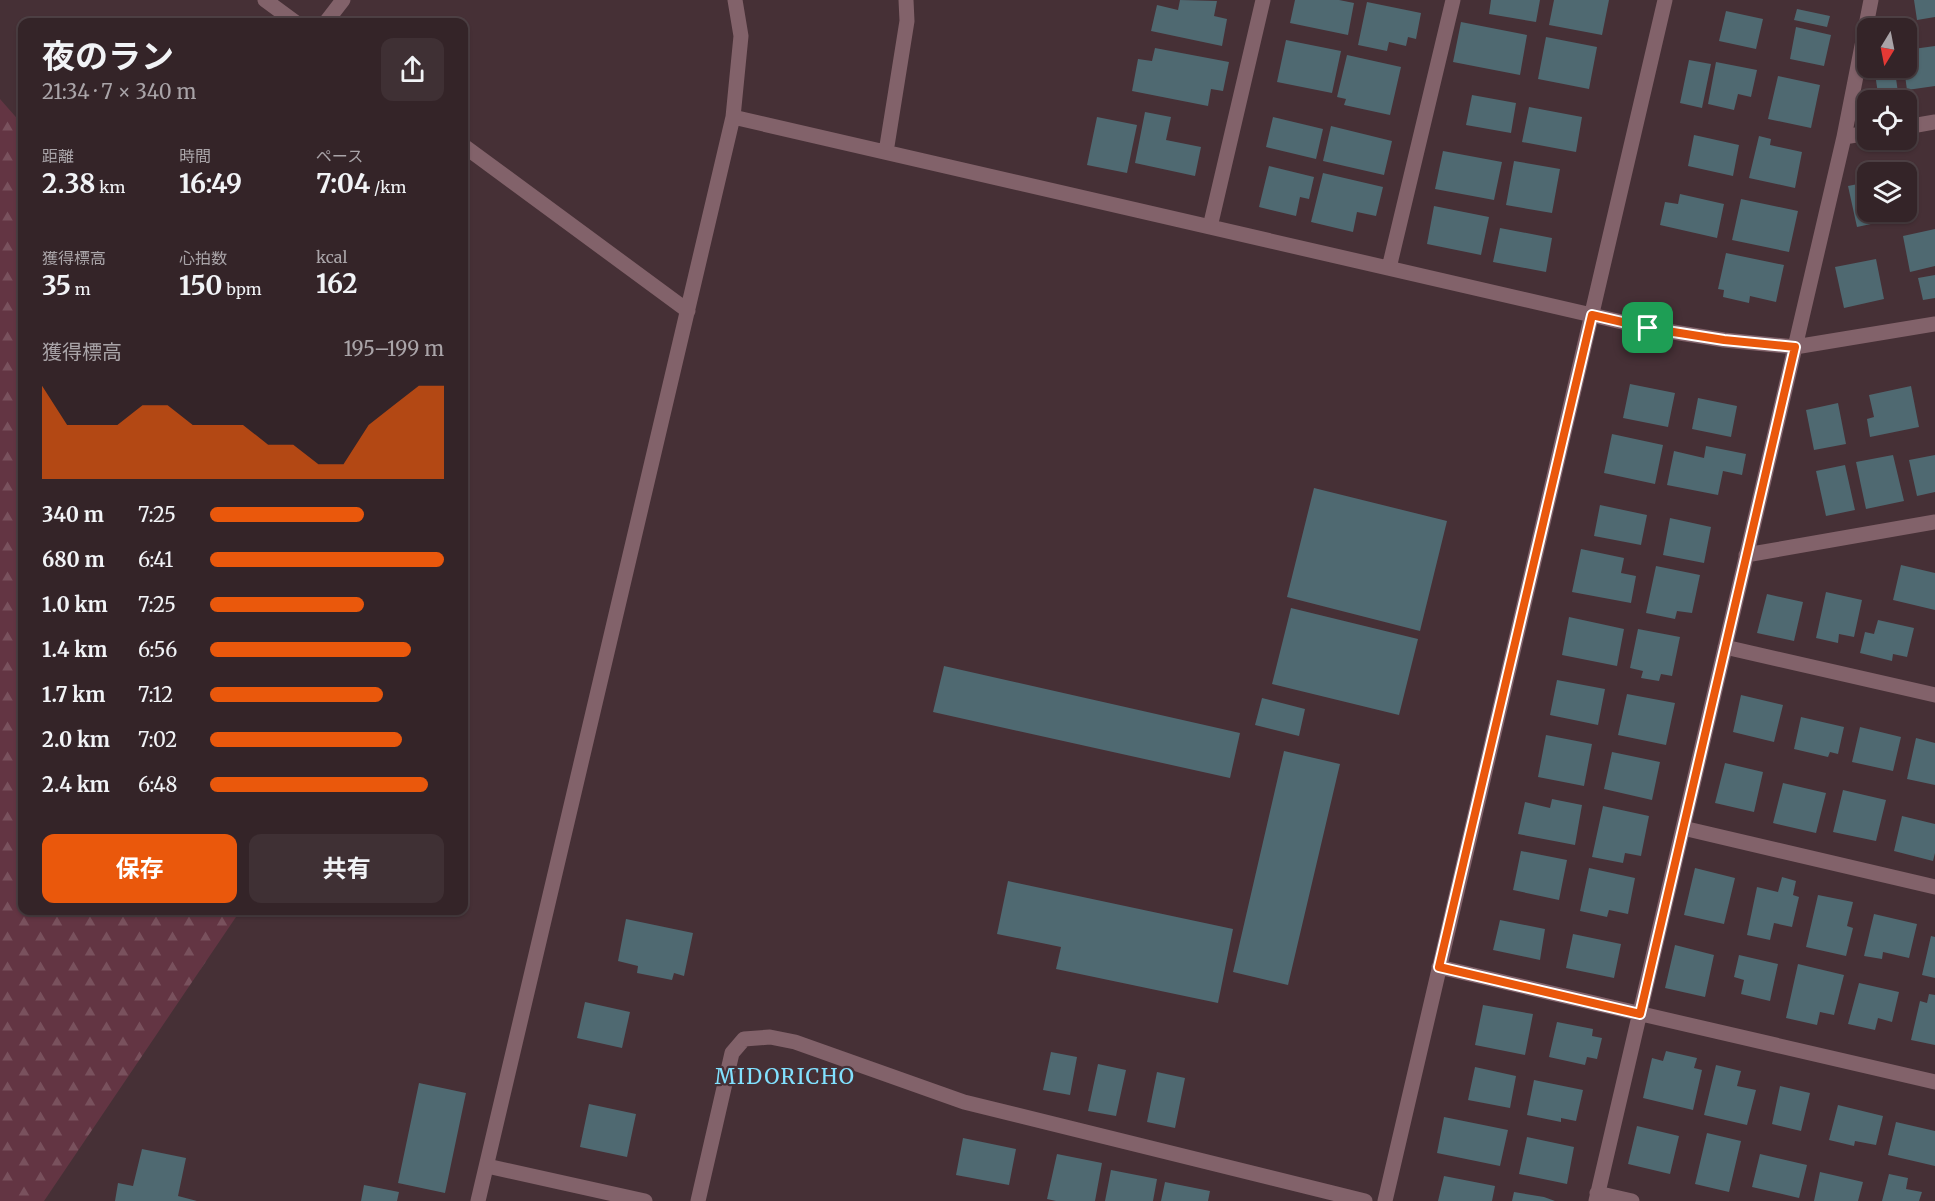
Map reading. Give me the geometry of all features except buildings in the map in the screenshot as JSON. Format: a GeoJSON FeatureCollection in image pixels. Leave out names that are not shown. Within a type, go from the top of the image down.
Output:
{"type":"FeatureCollection","features":[{"type":"Feature","properties":{"kind":"street"},"geometry":{"type":"LineString","coordinates":[[264,0],[289,18]]}},
{"type":"Feature","properties":{"kind":"street"},"geometry":{"type":"LineString","coordinates":[[329,18],[343,0]]}},
{"type":"Feature","properties":{"kind":"street"},"geometry":{"type":"LineString","coordinates":[[478,1201],[733,117],[741,36],[735,0]]}},
{"type":"Feature","properties":{"kind":"street"},"geometry":{"type":"LineString","coordinates":[[886,152],[908,21],[906,0]]}},
{"type":"Feature","properties":{"kind":"street"},"geometry":{"type":"LineString","coordinates":[[1210,227],[1263,0]]}},
{"type":"Feature","properties":{"kind":"street"},"geometry":{"type":"LineString","coordinates":[[1389,268],[1453,0]]}},
{"type":"Feature","properties":{"kind":"street"},"geometry":{"type":"LineString","coordinates":[[1384,1201],[1665,0]]}},
{"type":"Feature","properties":{"kind":"street"},"geometry":{"type":"LineString","coordinates":[[1632,1201],[1597,1197],[1844,137],[1871,0]]}},
{"type":"Feature","properties":{"kind":"street"},"geometry":{"type":"LineString","coordinates":[[733,117],[1648,328],[1724,340],[1795,347],[1935,324]]}},
{"type":"Feature","properties":{"kind":"street"},"geometry":{"type":"LineString","coordinates":[[1917,125],[1935,122]]}},
{"type":"Feature","properties":{"kind":"street"},"geometry":{"type":"LineString","coordinates":[[1844,137],[1857,135]]}},
{"type":"Feature","properties":{"kind":"street"},"geometry":{"type":"LineString","coordinates":[[468,149],[688,311]]}},
{"type":"Feature","properties":{"kind":"street"},"geometry":{"type":"LineString","coordinates":[[1746,555],[1935,522]]}},
{"type":"Feature","properties":{"kind":"street"},"geometry":{"type":"LineString","coordinates":[[1725,647],[1935,695]]}},
{"type":"Feature","properties":{"kind":"street"},"geometry":{"type":"LineString","coordinates":[[1683,828],[1935,887]]}},
{"type":"Feature","properties":{"kind":"street"},"geometry":{"type":"LineString","coordinates":[[1439,967],[1935,1082]]}},
{"type":"Feature","properties":{"kind":"street"},"geometry":{"type":"LineString","coordinates":[[698,1201],[732,1053],[744,1039],[770,1037],[795,1042],[964,1102],[1365,1201]]}},
{"type":"Feature","properties":{"kind":"street"},"geometry":{"type":"LineString","coordinates":[[487,1166],[645,1201]]}},
{"type":"Feature","properties":{"kind":"green space"},"geometry":{"type":"Polygon","coordinates":[[[0,99],[18,119],[18,915],[237,915],[44,1201],[0,1201],[0,99]]]}},
{"type":"Feature","properties":{"kind":"district","name":"MIDORICHO"},"geometry":{"type":"Point","coordinates":[785,1077]}},
{"type":"Feature","properties":{"kind":"route"},"geometry":{"type":"LineString","coordinates":[[1592,315],[1648,328],[1724,340],[1795,347],[1640,1014],[1439,967],[1592,315]]}}]}
